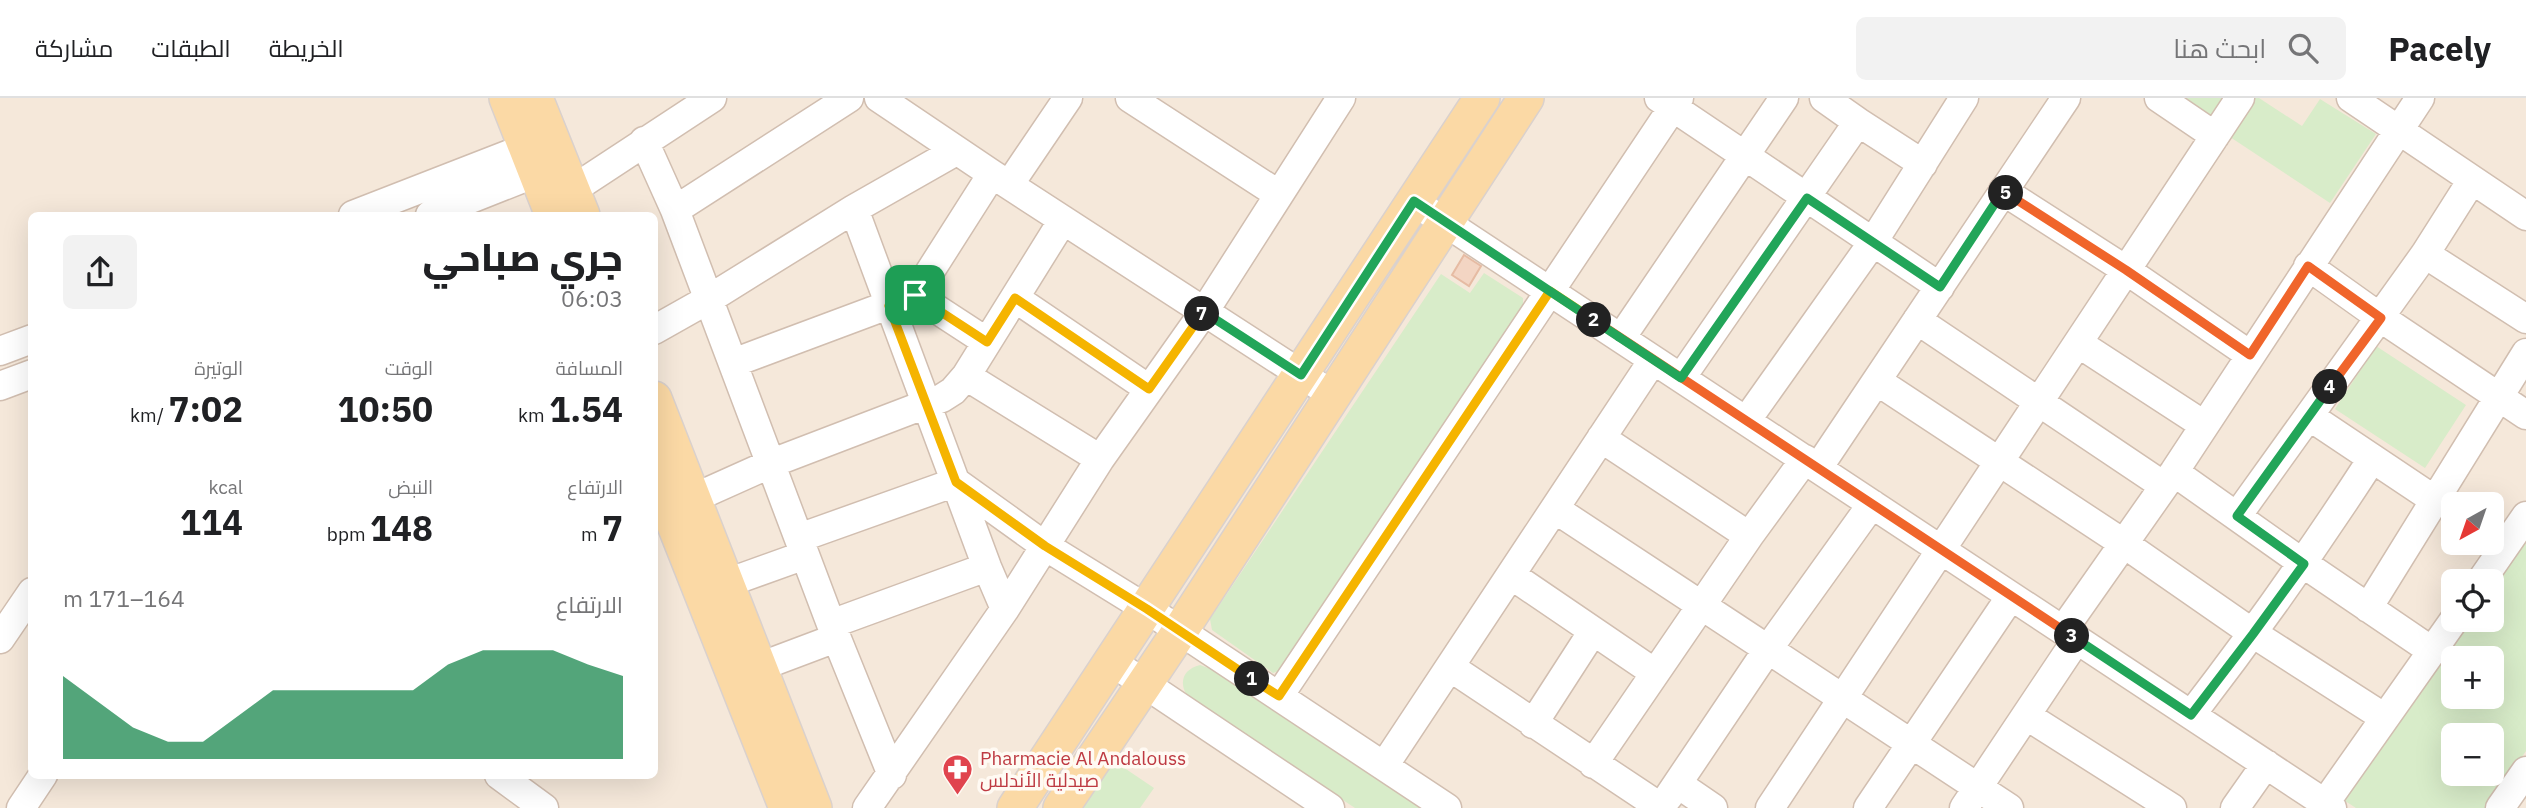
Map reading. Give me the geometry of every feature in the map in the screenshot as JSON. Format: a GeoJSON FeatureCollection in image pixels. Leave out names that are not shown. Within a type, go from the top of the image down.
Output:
{"type":"FeatureCollection","features":[{"type":"Feature","properties":{"kind":"main road"},"geometry":{"type":"LineString","coordinates":[[507,98],[569,207]]}},
{"type":"Feature","properties":{"kind":"main road"},"geometry":{"type":"LineString","coordinates":[[535,98],[538,153]]}},
{"type":"Feature","properties":{"kind":"main road"},"geometry":{"type":"LineString","coordinates":[[1015,808],[1482,98]]}},
{"type":"Feature","properties":{"kind":"main road"},"geometry":{"type":"LineString","coordinates":[[1061,808],[1180,631],[1526,98]]}},
{"type":"Feature","properties":{"kind":"main road"},"geometry":{"type":"LineString","coordinates":[[658,409],[814,808]]}},
{"type":"Feature","properties":{"kind":"main road"},"geometry":{"type":"LineString","coordinates":[[658,482],[787,808]]}},
{"type":"Feature","properties":{"kind":"street"},"geometry":{"type":"LineString","coordinates":[[569,207],[644,141],[712,98]]}},
{"type":"Feature","properties":{"kind":"street"},"geometry":{"type":"LineString","coordinates":[[676,210],[849,98]]}},
{"type":"Feature","properties":{"kind":"street"},"geometry":{"type":"LineString","coordinates":[[879,98],[956,151],[1333,395]]}},
{"type":"Feature","properties":{"kind":"street"},"geometry":{"type":"LineString","coordinates":[[733,363],[915,295],[1000,179],[1068,98]]}},
{"type":"Feature","properties":{"kind":"street"},"geometry":{"type":"LineString","coordinates":[[1130,98],[1278,194]]}},
{"type":"Feature","properties":{"kind":"street"},"geometry":{"type":"LineString","coordinates":[[1621,338],[1784,98]]}},
{"type":"Feature","properties":{"kind":"street"},"geometry":{"type":"LineString","coordinates":[[1824,98],[1923,164]]}},
{"type":"Feature","properties":{"kind":"street"},"geometry":{"type":"LineString","coordinates":[[1746,421],[1873,242],[1964,98]]}},
{"type":"Feature","properties":{"kind":"street"},"geometry":{"type":"LineString","coordinates":[[2159,98],[2215,136]]}},
{"type":"Feature","properties":{"kind":"street"},"geometry":{"type":"LineString","coordinates":[[1770,808],[2240,98]]}},
{"type":"Feature","properties":{"kind":"street"},"geometry":{"type":"LineString","coordinates":[[2351,98],[2526,216]]}},
{"type":"Feature","properties":{"kind":"street"},"geometry":{"type":"LineString","coordinates":[[1970,798],[2026,716],[2123,543],[2169,479],[2397,129],[2420,98]]}},
{"type":"Feature","properties":{"kind":"street"},"geometry":{"type":"LineString","coordinates":[[867,808],[1005,609],[1101,459],[1204,312],[1339,99]]}},
{"type":"Feature","properties":{"kind":"street"},"geometry":{"type":"LineString","coordinates":[[1279,696],[1550,291],[1670,101],[1744,155],[1940,287]]}},
{"type":"Feature","properties":{"kind":"street"},"geometry":{"type":"LineString","coordinates":[[1593,764],[1749,536],[1812,464],[1877,381],[2003,191],[2054,102]]}},
{"type":"Feature","properties":{"kind":"street"},"geometry":{"type":"LineString","coordinates":[[1681,378],[1858,121]]}},
{"type":"Feature","properties":{"kind":"street"},"geometry":{"type":"LineString","coordinates":[[644,141],[676,210],[834,631],[892,775]]}},
{"type":"Feature","properties":{"kind":"street"},"geometry":{"type":"LineString","coordinates":[[658,328],[854,209],[956,151]]}},
{"type":"Feature","properties":{"kind":"street"},"geometry":{"type":"LineString","coordinates":[[362,212],[538,153]]}},
{"type":"Feature","properties":{"kind":"street"},"geometry":{"type":"LineString","coordinates":[[435,212],[538,153]]}},
{"type":"Feature","properties":{"kind":"street"},"geometry":{"type":"LineString","coordinates":[[2237,516],[2426,254],[2472,180]]}},
{"type":"Feature","properties":{"kind":"street"},"geometry":{"type":"LineString","coordinates":[[2003,191],[2126,270],[2250,355]]}},
{"type":"Feature","properties":{"kind":"street"},"geometry":{"type":"LineString","coordinates":[[1414,201],[2329,806],[2385,718],[2445,632]]}},
{"type":"Feature","properties":{"kind":"street"},"geometry":{"type":"LineString","coordinates":[[854,209],[987,568],[1005,609]]}},
{"type":"Feature","properties":{"kind":"street"},"geometry":{"type":"LineString","coordinates":[[694,498],[772,463],[953,391],[966,376],[1063,220]]}},
{"type":"Feature","properties":{"kind":"street"},"geometry":{"type":"LineString","coordinates":[[2426,254],[2526,319]]}},
{"type":"Feature","properties":{"kind":"street"},"geometry":{"type":"LineString","coordinates":[[2308,266],[2526,415]]}},
{"type":"Feature","properties":{"kind":"street"},"geometry":{"type":"LineString","coordinates":[[915,295],[987,342]]}},
{"type":"Feature","properties":{"kind":"street"},"geometry":{"type":"LineString","coordinates":[[1015,298],[1149,389]]}},
{"type":"Feature","properties":{"kind":"street"},"geometry":{"type":"LineString","coordinates":[[1917,320],[2039,402],[2237,516],[2432,651]]}},
{"type":"Feature","properties":{"kind":"street"},"geometry":{"type":"LineString","coordinates":[[0,351],[28,340]]}},
{"type":"Feature","properties":{"kind":"street"},"geometry":{"type":"LineString","coordinates":[[2078,342],[2204,425]]}},
{"type":"Feature","properties":{"kind":"street"},"geometry":{"type":"LineString","coordinates":[[2368,608],[2526,353]]}},
{"type":"Feature","properties":{"kind":"street"},"geometry":{"type":"LineString","coordinates":[[1384,766],[1653,360]]}},
{"type":"Feature","properties":{"kind":"street"},"geometry":{"type":"LineString","coordinates":[[0,386],[28,376]]}},
{"type":"Feature","properties":{"kind":"street"},"geometry":{"type":"LineString","coordinates":[[966,376],[1101,459]]}},
{"type":"Feature","properties":{"kind":"street"},"geometry":{"type":"LineString","coordinates":[[1877,381],[2123,543],[2253,634],[2385,718]]}},
{"type":"Feature","properties":{"kind":"street"},"geometry":{"type":"LineString","coordinates":[[2309,416],[2436,501]]}},
{"type":"Feature","properties":{"kind":"street"},"geometry":{"type":"LineString","coordinates":[[1601,438],[1749,536]]}},
{"type":"Feature","properties":{"kind":"street"},"geometry":{"type":"LineString","coordinates":[[2191,715],[2304,564],[2372,459]]}},
{"type":"Feature","properties":{"kind":"street"},"geometry":{"type":"LineString","coordinates":[[956,482],[1045,546],[1147,609],[1447,808]]}},
{"type":"Feature","properties":{"kind":"street"},"geometry":{"type":"LineString","coordinates":[[727,583],[802,547],[956,482]]}},
{"type":"Feature","properties":{"kind":"street"},"geometry":{"type":"LineString","coordinates":[[1450,667],[1654,803],[1665,801],[1768,649],[1872,504]]}},
{"type":"Feature","properties":{"kind":"street"},"geometry":{"type":"LineString","coordinates":[[1555,509],[1912,744],[1970,798],[2009,808]]}},
{"type":"Feature","properties":{"kind":"street"},"geometry":{"type":"LineString","coordinates":[[2488,569],[2526,516]]}},
{"type":"Feature","properties":{"kind":"street"},"geometry":{"type":"LineString","coordinates":[[759,667],[834,631],[987,568]]}},
{"type":"Feature","properties":{"kind":"street"},"geometry":{"type":"LineString","coordinates":[[1511,575],[1655,673]]}},
{"type":"Feature","properties":{"kind":"street"},"geometry":{"type":"LineString","coordinates":[[1868,808],[2011,596]]}},
{"type":"Feature","properties":{"kind":"street"},"geometry":{"type":"LineString","coordinates":[[0,639],[28,598]]}},
{"type":"Feature","properties":{"kind":"street"},"geometry":{"type":"LineString","coordinates":[[1533,723],[1594,631]]}},
{"type":"Feature","properties":{"kind":"street"},"geometry":{"type":"LineString","coordinates":[[1112,662],[1329,808]]}},
{"type":"Feature","properties":{"kind":"street"},"geometry":{"type":"LineString","coordinates":[[2026,716],[2172,808]]}},
{"type":"Feature","properties":{"kind":"street"},"geometry":{"type":"LineString","coordinates":[[2235,808],[2266,764]]}},
{"type":"Feature","properties":{"kind":"street"},"geometry":{"type":"LineString","coordinates":[[21,808],[40,779]]}},
{"type":"Feature","properties":{"kind":"street"},"geometry":{"type":"LineString","coordinates":[[504,779],[544,808]]}},
{"type":"Feature","properties":{"kind":"street"},"geometry":{"type":"LineString","coordinates":[[2500,808],[2523,780]]}},
{"type":"Feature","properties":{"kind":"street"},"geometry":{"type":"LineString","coordinates":[[1678,784],[1713,808]]}},
{"type":"Feature","properties":{"kind":"shaded area"},"geometry":{"type":"Polygon","coordinates":[[[0,98],[2526,98],[2526,808],[0,808],[0,98]]]}},
{"type":"Feature","properties":{"kind":"green space"},"geometry":{"type":"Polygon","coordinates":[[[2171,98],[2222,98],[2207,121],[2171,98]]]}},
{"type":"Feature","properties":{"kind":"green space"},"geometry":{"type":"Polygon","coordinates":[[[2255,98],[2302,126],[2320,99],[2376,134],[2330,203],[2230,137],[2255,98]]]}},
{"type":"Feature","properties":{"kind":"green space"},"geometry":{"type":"Polygon","coordinates":[[[1484,273],[1523,298],[1523,307],[1282,670],[1273,673],[1212,630],[1210,619],[1441,274],[1470,293],[1484,273]]]}},
{"type":"Feature","properties":{"kind":"green space"},"geometry":{"type":"Polygon","coordinates":[[[2376,346],[2466,405],[2425,468],[2335,409],[2376,346]]]}},
{"type":"Feature","properties":{"kind":"green space"},"geometry":{"type":"Polygon","coordinates":[[[2526,530],[2526,751],[2504,783],[2504,723],[2441,723],[2441,786],[2502,786],[2487,808],[2356,808],[2342,799],[2441,655],[2441,709],[2504,709],[2504,646],[2447,646],[2457,632],[2504,632],[2504,569],[2500,569],[2526,530]]]}},
{"type":"Feature","properties":{"kind":"green space"},"geometry":{"type":"Polygon","coordinates":[[[1200,665],[1211,669],[1421,808],[1355,808],[1189,698],[1184,688],[1184,678],[1189,670],[1200,665]]]}},
{"type":"Feature","properties":{"kind":"green space"},"geometry":{"type":"Polygon","coordinates":[[[1114,761],[1154,788],[1140,808],[1083,808],[1114,761]]]}},
{"type":"Feature","properties":{"kind":"building"},"geometry":{"type":"Polygon","coordinates":[[[1464,255],[1481,266],[1469,286],[1452,275],[1464,255]]]}},
{"type":"Feature","properties":{"kind":"place","name":"Pharmacie Al Andalouss صيدلية الأندلس"},"geometry":{"type":"Point","coordinates":[957,796]}},
{"type":"Feature","properties":{"kind":"route"},"geometry":{"type":"LineString","coordinates":[[915,295],[889,306],[956,482],[1045,546],[1279,696],[1550,291],[1653,360],[2191,715],[2304,564],[2237,516],[2381,318],[2308,266],[2250,355],[2126,270],[2003,191],[1940,287],[1807,198],[1681,378],[1550,291],[1497,257],[1414,201],[1301,375],[1204,312],[1149,389],[1015,298],[987,342],[915,295]]}}]}
